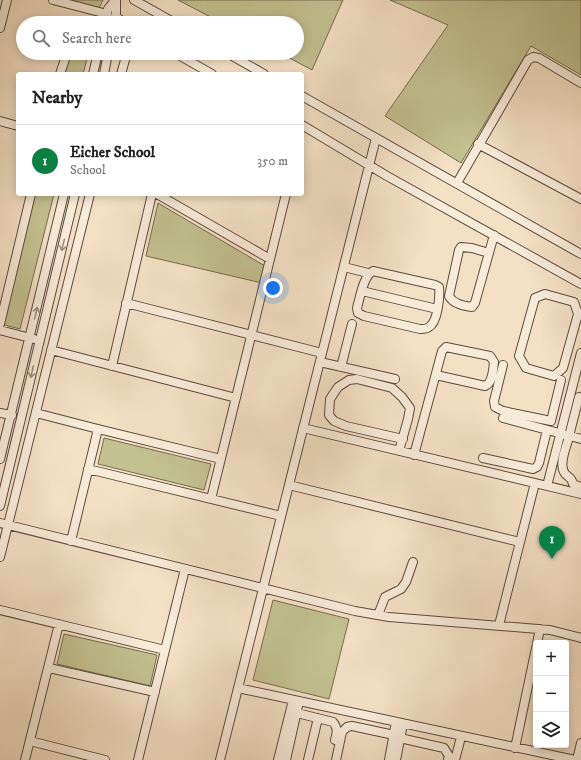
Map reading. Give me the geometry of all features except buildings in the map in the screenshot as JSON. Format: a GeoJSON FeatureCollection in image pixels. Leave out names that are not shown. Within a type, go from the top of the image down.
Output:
{"type":"FeatureCollection","features":[{"type":"Feature","properties":{"kind":"street"},"geometry":{"type":"LineString","coordinates":[[0,28],[7,0]]}},
{"type":"Feature","properties":{"kind":"street"},"geometry":{"type":"LineString","coordinates":[[53,0],[105,16]]}},
{"type":"Feature","properties":{"kind":"street"},"geometry":{"type":"LineString","coordinates":[[111,16],[108,9],[116,0]]}},
{"type":"Feature","properties":{"kind":"street"},"geometry":{"type":"LineString","coordinates":[[134,0],[163,16]]}},
{"type":"Feature","properties":{"kind":"street"},"geometry":{"type":"LineString","coordinates":[[457,183],[478,144],[528,60],[533,57],[539,58],[581,83]]}},
{"type":"Feature","properties":{"kind":"street"},"geometry":{"type":"LineString","coordinates":[[61,72],[65,60]]}},
{"type":"Feature","properties":{"kind":"street"},"geometry":{"type":"LineString","coordinates":[[93,72],[96,60]]}},
{"type":"Feature","properties":{"kind":"street"},"geometry":{"type":"LineString","coordinates":[[104,72],[107,60]]}},
{"type":"Feature","properties":{"kind":"street"},"geometry":{"type":"LineString","coordinates":[[122,72],[125,60]]}},
{"type":"Feature","properties":{"kind":"street"},"geometry":{"type":"LineString","coordinates":[[187,60],[208,72]]}},
{"type":"Feature","properties":{"kind":"street"},"geometry":{"type":"LineString","coordinates":[[239,60],[260,72]]}},
{"type":"Feature","properties":{"kind":"street"},"geometry":{"type":"LineString","coordinates":[[304,97],[581,254]]}},
{"type":"Feature","properties":{"kind":"street"},"geometry":{"type":"LineString","coordinates":[[0,122],[16,126]]}},
{"type":"Feature","properties":{"kind":"street"},"geometry":{"type":"LineString","coordinates":[[304,128],[581,284]]}},
{"type":"Feature","properties":{"kind":"street"},"geometry":{"type":"LineString","coordinates":[[220,760],[376,138]]}},
{"type":"Feature","properties":{"kind":"street"},"geometry":{"type":"LineString","coordinates":[[478,144],[581,200]]}},
{"type":"Feature","properties":{"kind":"street"},"geometry":{"type":"LineString","coordinates":[[0,324],[31,196]]}},
{"type":"Feature","properties":{"kind":"street"},"geometry":{"type":"LineString","coordinates":[[0,460],[64,196]]}},
{"type":"Feature","properties":{"kind":"street"},"geometry":{"type":"LineString","coordinates":[[0,506],[75,196]]}},
{"type":"Feature","properties":{"kind":"street"},"geometry":{"type":"LineString","coordinates":[[0,557],[4,524],[36,413],[90,196]]}},
{"type":"Feature","properties":{"kind":"street"},"geometry":{"type":"LineString","coordinates":[[112,366],[152,196]]}},
{"type":"Feature","properties":{"kind":"street"},"geometry":{"type":"LineString","coordinates":[[161,196],[270,258]]}},
{"type":"Feature","properties":{"kind":"street"},"geometry":{"type":"LineString","coordinates":[[211,499],[286,196]]}},
{"type":"Feature","properties":{"kind":"street"},"geometry":{"type":"LineString","coordinates":[[67,227],[81,232]]}},
{"type":"Feature","properties":{"kind":"street"},"geometry":{"type":"LineString","coordinates":[[489,253],[472,248],[461,247],[458,250],[449,296],[453,302],[468,306],[474,305],[489,253],[494,235]]}},
{"type":"Feature","properties":{"kind":"street"},"geometry":{"type":"LineString","coordinates":[[344,267],[368,273],[373,271],[382,272],[439,287],[440,297],[434,324],[428,328],[420,330],[364,316],[358,312],[357,308],[368,273]]}},
{"type":"Feature","properties":{"kind":"street"},"geometry":{"type":"LineString","coordinates":[[362,291],[437,309]]}},
{"type":"Feature","properties":{"kind":"street"},"geometry":{"type":"LineString","coordinates":[[51,294],[65,296]]}},
{"type":"Feature","properties":{"kind":"street"},"geometry":{"type":"LineString","coordinates":[[546,294],[574,302],[578,314],[577,334],[563,368],[554,376],[526,368],[520,356],[535,298],[546,294]]}},
{"type":"Feature","properties":{"kind":"street"},"geometry":{"type":"LineString","coordinates":[[126,304],[322,353]]}},
{"type":"Feature","properties":{"kind":"street"},"geometry":{"type":"LineString","coordinates":[[341,367],[352,324]]}},
{"type":"Feature","properties":{"kind":"street"},"geometry":{"type":"LineString","coordinates":[[0,330],[39,340]]}},
{"type":"Feature","properties":{"kind":"street"},"geometry":{"type":"LineString","coordinates":[[414,454],[442,351],[446,347],[490,356],[494,362],[490,382],[485,386],[436,375]]}},
{"type":"Feature","properties":{"kind":"street"},"geometry":{"type":"LineString","coordinates":[[51,350],[236,398]]}},
{"type":"Feature","properties":{"kind":"street"},"geometry":{"type":"LineString","coordinates":[[547,486],[581,355]]}},
{"type":"Feature","properties":{"kind":"street"},"geometry":{"type":"LineString","coordinates":[[320,362],[395,379]]}},
{"type":"Feature","properties":{"kind":"street"},"geometry":{"type":"LineString","coordinates":[[504,365],[494,401],[495,407],[503,411],[563,423]]}},
{"type":"Feature","properties":{"kind":"street"},"geometry":{"type":"LineString","coordinates":[[399,451],[410,408],[402,397],[392,388],[357,379],[349,380],[338,387],[330,399],[329,415],[334,421],[346,426],[402,438]]}},
{"type":"Feature","properties":{"kind":"street"},"geometry":{"type":"LineString","coordinates":[[551,420],[561,380]]}},
{"type":"Feature","properties":{"kind":"street"},"geometry":{"type":"LineString","coordinates":[[579,398],[562,468],[566,475],[571,478],[573,484],[581,487]]}},
{"type":"Feature","properties":{"kind":"street"},"geometry":{"type":"LineString","coordinates":[[0,413],[12,415]]}},
{"type":"Feature","properties":{"kind":"street"},"geometry":{"type":"LineString","coordinates":[[36,413],[221,459]]}},
{"type":"Feature","properties":{"kind":"street"},"geometry":{"type":"LineString","coordinates":[[503,418],[547,430],[581,443]]}},
{"type":"Feature","properties":{"kind":"street"},"geometry":{"type":"LineString","coordinates":[[303,428],[581,494]]}},
{"type":"Feature","properties":{"kind":"street"},"geometry":{"type":"LineString","coordinates":[[71,541],[98,429]]}},
{"type":"Feature","properties":{"kind":"street"},"geometry":{"type":"LineString","coordinates":[[483,458],[533,469],[537,467],[539,463],[547,430]]}},
{"type":"Feature","properties":{"kind":"street"},"geometry":{"type":"LineString","coordinates":[[569,438],[581,438]]}},
{"type":"Feature","properties":{"kind":"street"},"geometry":{"type":"LineString","coordinates":[[88,469],[281,516]]}},
{"type":"Feature","properties":{"kind":"street"},"geometry":{"type":"LineString","coordinates":[[499,625],[535,483]]}},
{"type":"Feature","properties":{"kind":"street"},"geometry":{"type":"LineString","coordinates":[[289,485],[520,542]]}},
{"type":"Feature","properties":{"kind":"street"},"geometry":{"type":"LineString","coordinates":[[4,524],[354,611],[389,617],[550,630],[581,638]]}},
{"type":"Feature","properties":{"kind":"street"},"geometry":{"type":"LineString","coordinates":[[378,615],[385,597],[401,589],[406,582],[413,562]]}},
{"type":"Feature","properties":{"kind":"street"},"geometry":{"type":"LineString","coordinates":[[138,760],[185,569]]}},
{"type":"Feature","properties":{"kind":"street"},"geometry":{"type":"LineString","coordinates":[[0,610],[165,650]]}},
{"type":"Feature","properties":{"kind":"street"},"geometry":{"type":"LineString","coordinates":[[26,760],[59,624]]}},
{"type":"Feature","properties":{"kind":"street"},"geometry":{"type":"LineString","coordinates":[[538,640],[540,629]]}},
{"type":"Feature","properties":{"kind":"street"},"geometry":{"type":"LineString","coordinates":[[515,748],[533,662]]}},
{"type":"Feature","properties":{"kind":"street"},"geometry":{"type":"LineString","coordinates":[[48,668],[155,692]]}},
{"type":"Feature","properties":{"kind":"street"},"geometry":{"type":"LineString","coordinates":[[238,688],[462,737],[576,760],[581,743]]}},
{"type":"Feature","properties":{"kind":"street"},"geometry":{"type":"LineString","coordinates":[[286,760],[297,713],[296,701]]}},
{"type":"Feature","properties":{"kind":"street"},"geometry":{"type":"LineString","coordinates":[[278,760],[296,701]]}},
{"type":"Feature","properties":{"kind":"street"},"geometry":{"type":"LineString","coordinates":[[297,713],[333,722],[336,725],[337,730],[331,760]]}},
{"type":"Feature","properties":{"kind":"street"},"geometry":{"type":"LineString","coordinates":[[308,760],[318,718]]}},
{"type":"Feature","properties":{"kind":"street"},"geometry":{"type":"LineString","coordinates":[[389,760],[400,723]]}},
{"type":"Feature","properties":{"kind":"street"},"geometry":{"type":"LineString","coordinates":[[336,760],[342,732],[347,727],[352,726],[444,748],[449,756],[448,760]]}},
{"type":"Feature","properties":{"kind":"street"},"geometry":{"type":"LineString","coordinates":[[396,760],[397,737]]}},
{"type":"Feature","properties":{"kind":"street"},"geometry":{"type":"LineString","coordinates":[[455,760],[462,737]]}},
{"type":"Feature","properties":{"kind":"street"},"geometry":{"type":"LineString","coordinates":[[30,741],[105,760]]}},
{"type":"Feature","properties":{"kind":"shaded area"},"geometry":{"type":"Polygon","coordinates":[[[70,0],[103,0],[99,8],[70,0]]]}},
{"type":"Feature","properties":{"kind":"shaded area"},"geometry":{"type":"Polygon","coordinates":[[[178,0],[343,0],[312,70],[293,60],[304,60],[304,16],[209,16],[178,0]]]}},
{"type":"Feature","properties":{"kind":"shaded area"},"geometry":{"type":"Polygon","coordinates":[[[390,0],[581,0],[581,75],[531,46],[461,163],[385,116],[448,25],[390,0]]]}},
{"type":"Feature","properties":{"kind":"shaded area"},"geometry":{"type":"Polygon","coordinates":[[[66,60],[87,60],[84,72],[64,72],[66,60]]]}},
{"type":"Feature","properties":{"kind":"shaded area"},"geometry":{"type":"Polygon","coordinates":[[[33,196],[53,196],[20,329],[1,324],[33,196]]]}},
{"type":"Feature","properties":{"kind":"shaded area"},"geometry":{"type":"Polygon","coordinates":[[[158,203],[265,266],[262,283],[146,256],[158,203]]]}},
{"type":"Feature","properties":{"kind":"shaded area"},"geometry":{"type":"Polygon","coordinates":[[[104,438],[211,464],[204,490],[98,464],[104,438]]]}},
{"type":"Feature","properties":{"kind":"shaded area"},"geometry":{"type":"Polygon","coordinates":[[[273,600],[349,619],[329,699],[253,680],[273,600]]]}},
{"type":"Feature","properties":{"kind":"shaded area"},"geometry":{"type":"Polygon","coordinates":[[[64,634],[157,655],[150,686],[57,664],[64,634]]]}},
{"type":"Feature","properties":{"kind":"place","name":"Eicher School"},"geometry":{"type":"Point","coordinates":[552,559]}}]}
